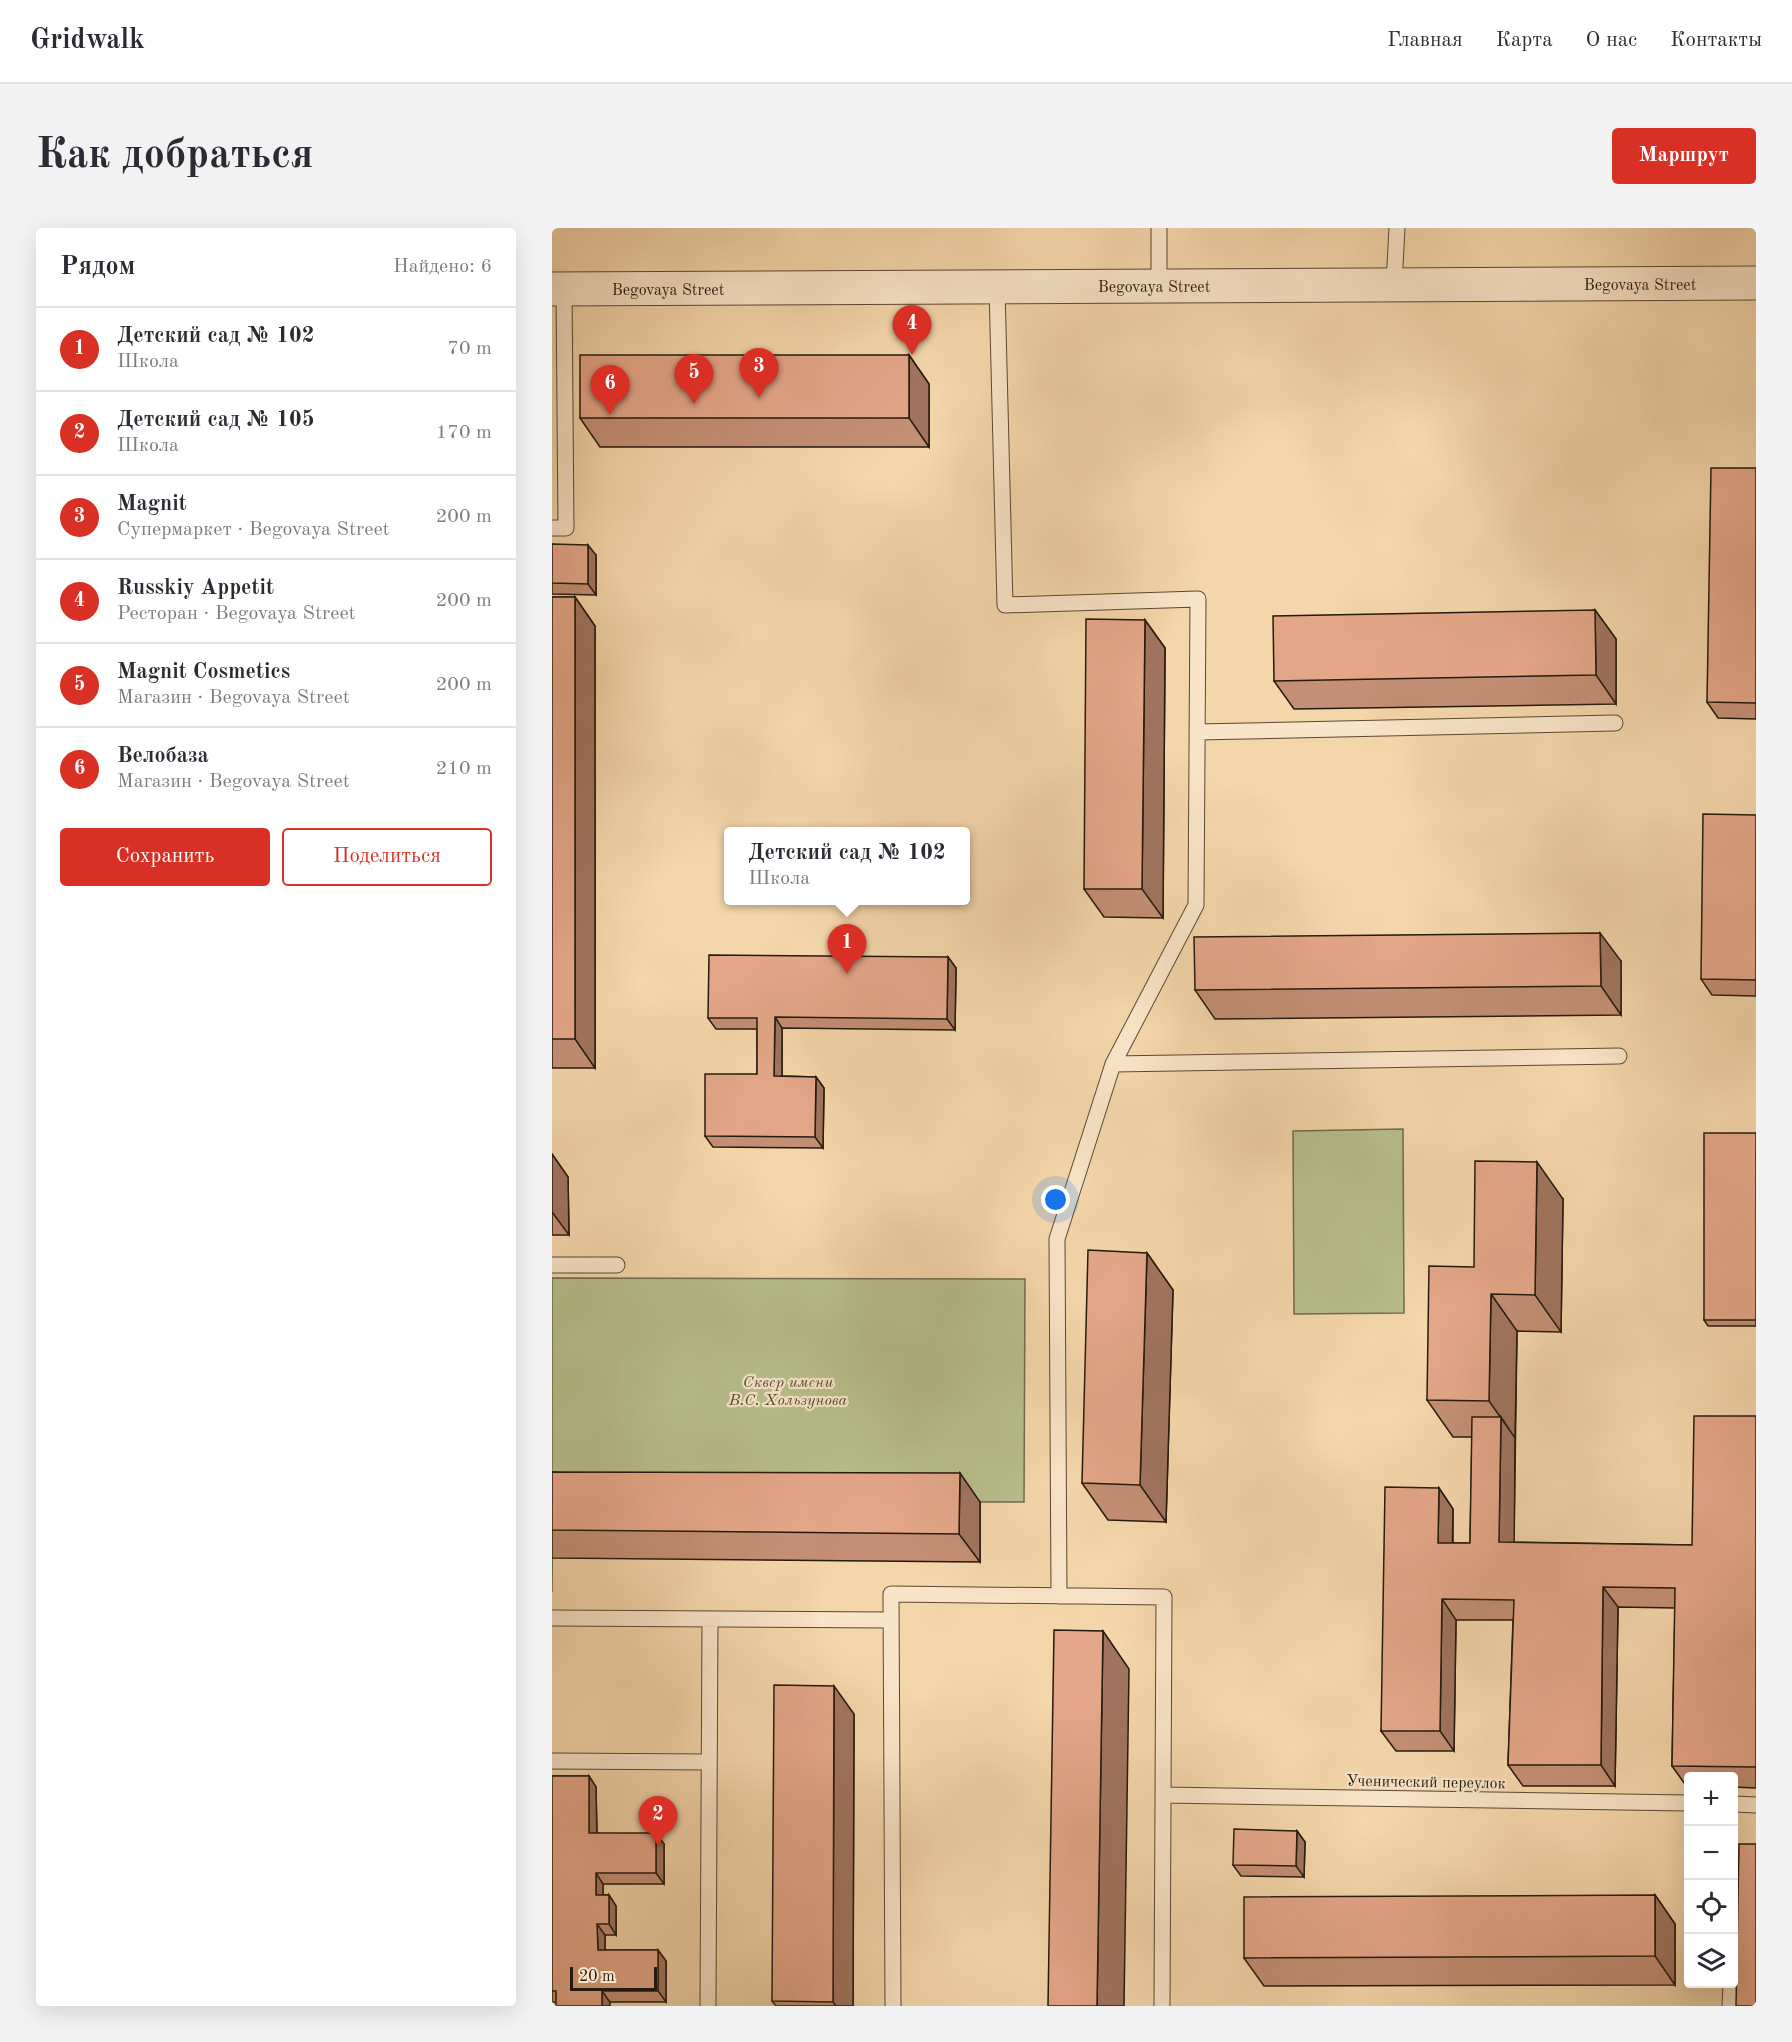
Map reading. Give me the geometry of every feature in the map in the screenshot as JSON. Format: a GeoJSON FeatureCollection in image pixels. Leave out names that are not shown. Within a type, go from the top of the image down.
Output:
{"type":"FeatureCollection","features":[{"type":"Feature","properties":{"kind":"street","name":"Begovaya Street"},"geometry":{"type":"LineString","coordinates":[[558,289],[1756,283]]}},
{"type":"Feature","properties":{"kind":"lane"},"geometry":{"type":"LineString","coordinates":[[1159,228],[1159,286]]}},
{"type":"Feature","properties":{"kind":"lane"},"geometry":{"type":"LineString","coordinates":[[1394,285],[1397,228]]}},
{"type":"Feature","properties":{"kind":"lane"},"geometry":{"type":"LineString","coordinates":[[996,287],[1005,605],[1198,599],[1196,905],[1113,1064],[1057,1239],[1059,1596]]}},
{"type":"Feature","properties":{"kind":"lane"},"geometry":{"type":"LineString","coordinates":[[552,528],[566,528],[558,289]]}},
{"type":"Feature","properties":{"kind":"lane"},"geometry":{"type":"LineString","coordinates":[[1197,732],[1615,723]]}},
{"type":"Feature","properties":{"kind":"lane"},"geometry":{"type":"LineString","coordinates":[[1113,1064],[1619,1056]]}},
{"type":"Feature","properties":{"kind":"lane"},"geometry":{"type":"LineString","coordinates":[[552,1265],[617,1265]]}},
{"type":"Feature","properties":{"kind":"lane"},"geometry":{"type":"LineString","coordinates":[[893,2006],[891,1594],[1164,1597],[1162,2006]]}},
{"type":"Feature","properties":{"kind":"lane"},"geometry":{"type":"LineString","coordinates":[[552,1618],[891,1620]]}},
{"type":"Feature","properties":{"kind":"lane"},"geometry":{"type":"LineString","coordinates":[[708,2006],[710,1619]]}},
{"type":"Feature","properties":{"kind":"lane"},"geometry":{"type":"LineString","coordinates":[[552,1761],[709,1762]]}},
{"type":"Feature","properties":{"kind":"lane","name":"Ученический переулок"},"geometry":{"type":"LineString","coordinates":[[1163,1795],[1684,1803]]}},
{"type":"Feature","properties":{"kind":"lane"},"geometry":{"type":"LineString","coordinates":[[1738,1804],[1756,1805]]}},
{"type":"Feature","properties":{"kind":"lane"},"geometry":{"type":"LineString","coordinates":[[1730,2006],[1731,1988]]}},
{"type":"Feature","properties":{"kind":"green space"},"geometry":{"type":"Polygon","coordinates":[[[1403,1129],[1404,1313],[1294,1314],[1293,1131],[1403,1129]]]}},
{"type":"Feature","properties":{"kind":"green space","name":"Сквер имени В.С. Хользунова"},"geometry":{"type":"Polygon","coordinates":[[[552,1278],[1025,1279],[1024,1502],[553,1502],[552,1592],[552,1278]]]}},
{"type":"Feature","properties":{"kind":"building"},"geometry":{"type":"Polygon","coordinates":[[[580,355],[909,355],[909,418],[580,418],[580,355]]]}},
{"type":"Feature","properties":{"kind":"building"},"geometry":{"type":"Polygon","coordinates":[[[1711,468],[1756,468],[1756,703],[1707,702],[1711,468]]]}},
{"type":"Feature","properties":{"kind":"building"},"geometry":{"type":"Polygon","coordinates":[[[552,544],[588,545],[588,584],[552,583],[552,544]]]}},
{"type":"Feature","properties":{"kind":"building"},"geometry":{"type":"Polygon","coordinates":[[[552,597],[575,597],[575,1039],[552,1039],[552,597]]]}},
{"type":"Feature","properties":{"kind":"building"},"geometry":{"type":"Polygon","coordinates":[[[1595,610],[1596,675],[1274,681],[1273,616],[1595,610]]]}},
{"type":"Feature","properties":{"kind":"building"},"geometry":{"type":"Polygon","coordinates":[[[1086,619],[1145,620],[1142,889],[1084,889],[1086,619]]]}},
{"type":"Feature","properties":{"kind":"building"},"geometry":{"type":"Polygon","coordinates":[[[1703,814],[1756,815],[1756,980],[1701,979],[1703,814]]]}},
{"type":"Feature","properties":{"kind":"building"},"geometry":{"type":"Polygon","coordinates":[[[1600,933],[1601,986],[1195,990],[1194,937],[1600,933]]]}},
{"type":"Feature","properties":{"kind":"building"},"geometry":{"type":"Polygon","coordinates":[[[709,955],[948,957],[947,1019],[775,1017],[774,1076],[816,1077],[815,1137],[705,1136],[705,1074],[757,1074],[757,1018],[708,1018],[709,955]]]}},
{"type":"Feature","properties":{"kind":"building"},"geometry":{"type":"Polygon","coordinates":[[[1704,1133],[1756,1133],[1756,1320],[1704,1320],[1704,1133]]]}},
{"type":"Feature","properties":{"kind":"building"},"geometry":{"type":"Polygon","coordinates":[[[1475,1161],[1537,1162],[1535,1295],[1491,1294],[1489,1401],[1427,1400],[1429,1266],[1474,1267],[1475,1161]]]}},
{"type":"Feature","properties":{"kind":"building"},"geometry":{"type":"Polygon","coordinates":[[[1088,1250],[1147,1253],[1140,1485],[1082,1483],[1088,1250]]]}},
{"type":"Feature","properties":{"kind":"building"},"geometry":{"type":"Polygon","coordinates":[[[1694,1416],[1756,1416],[1756,1767],[1672,1766],[1675,1588],[1603,1587],[1601,1765],[1508,1765],[1514,1600],[1442,1599],[1440,1731],[1381,1731],[1385,1487],[1439,1488],[1438,1543],[1470,1543],[1472,1417],[1501,1417],[1499,1542],[1692,1545],[1694,1416]]]}},
{"type":"Feature","properties":{"kind":"building"},"geometry":{"type":"Polygon","coordinates":[[[552,1472],[960,1473],[959,1534],[552,1530],[552,1472]]]}},
{"type":"Feature","properties":{"kind":"building"},"geometry":{"type":"Polygon","coordinates":[[[1054,1630],[1103,1631],[1097,2006],[1048,2006],[1054,1630]]]}},
{"type":"Feature","properties":{"kind":"building"},"geometry":{"type":"Polygon","coordinates":[[[774,1685],[834,1686],[833,2002],[772,2001],[774,1685]]]}},
{"type":"Feature","properties":{"kind":"building"},"geometry":{"type":"Polygon","coordinates":[[[552,1776],[589,1776],[589,1833],[656,1833],[656,1873],[596,1873],[596,1895],[609,1895],[609,1924],[597,1924],[598,1950],[658,1950],[658,1991],[602,1991],[602,2006],[556,2006],[556,1991],[552,1991],[552,1776]]]}},
{"type":"Feature","properties":{"kind":"building"},"geometry":{"type":"Polygon","coordinates":[[[1234,1829],[1297,1831],[1296,1866],[1233,1865],[1234,1829]]]}},
{"type":"Feature","properties":{"kind":"building"},"geometry":{"type":"Polygon","coordinates":[[[1739,1844],[1756,1844],[1756,2006],[1736,2006],[1739,1844]]]}},
{"type":"Feature","properties":{"kind":"building"},"geometry":{"type":"Polygon","coordinates":[[[1655,1895],[1655,1956],[1244,1958],[1244,1897],[1655,1895]]]}},
{"type":"Feature","properties":{"kind":"place","name":"Russkiy Appetit"},"geometry":{"type":"Point","coordinates":[912,355]}},
{"type":"Feature","properties":{"kind":"place","name":"Magnit"},"geometry":{"type":"Point","coordinates":[759,398]}},
{"type":"Feature","properties":{"kind":"place","name":"Magnit Cosmetics"},"geometry":{"type":"Point","coordinates":[694,404]}},
{"type":"Feature","properties":{"kind":"place","name":"Велобаза"},"geometry":{"type":"Point","coordinates":[610,415]}},
{"type":"Feature","properties":{"kind":"place","name":"Детский сад № 102"},"geometry":{"type":"Point","coordinates":[847,974]}},
{"type":"Feature","properties":{"kind":"place","name":"Детский сад № 105"},"geometry":{"type":"Point","coordinates":[658,1846]}}]}
